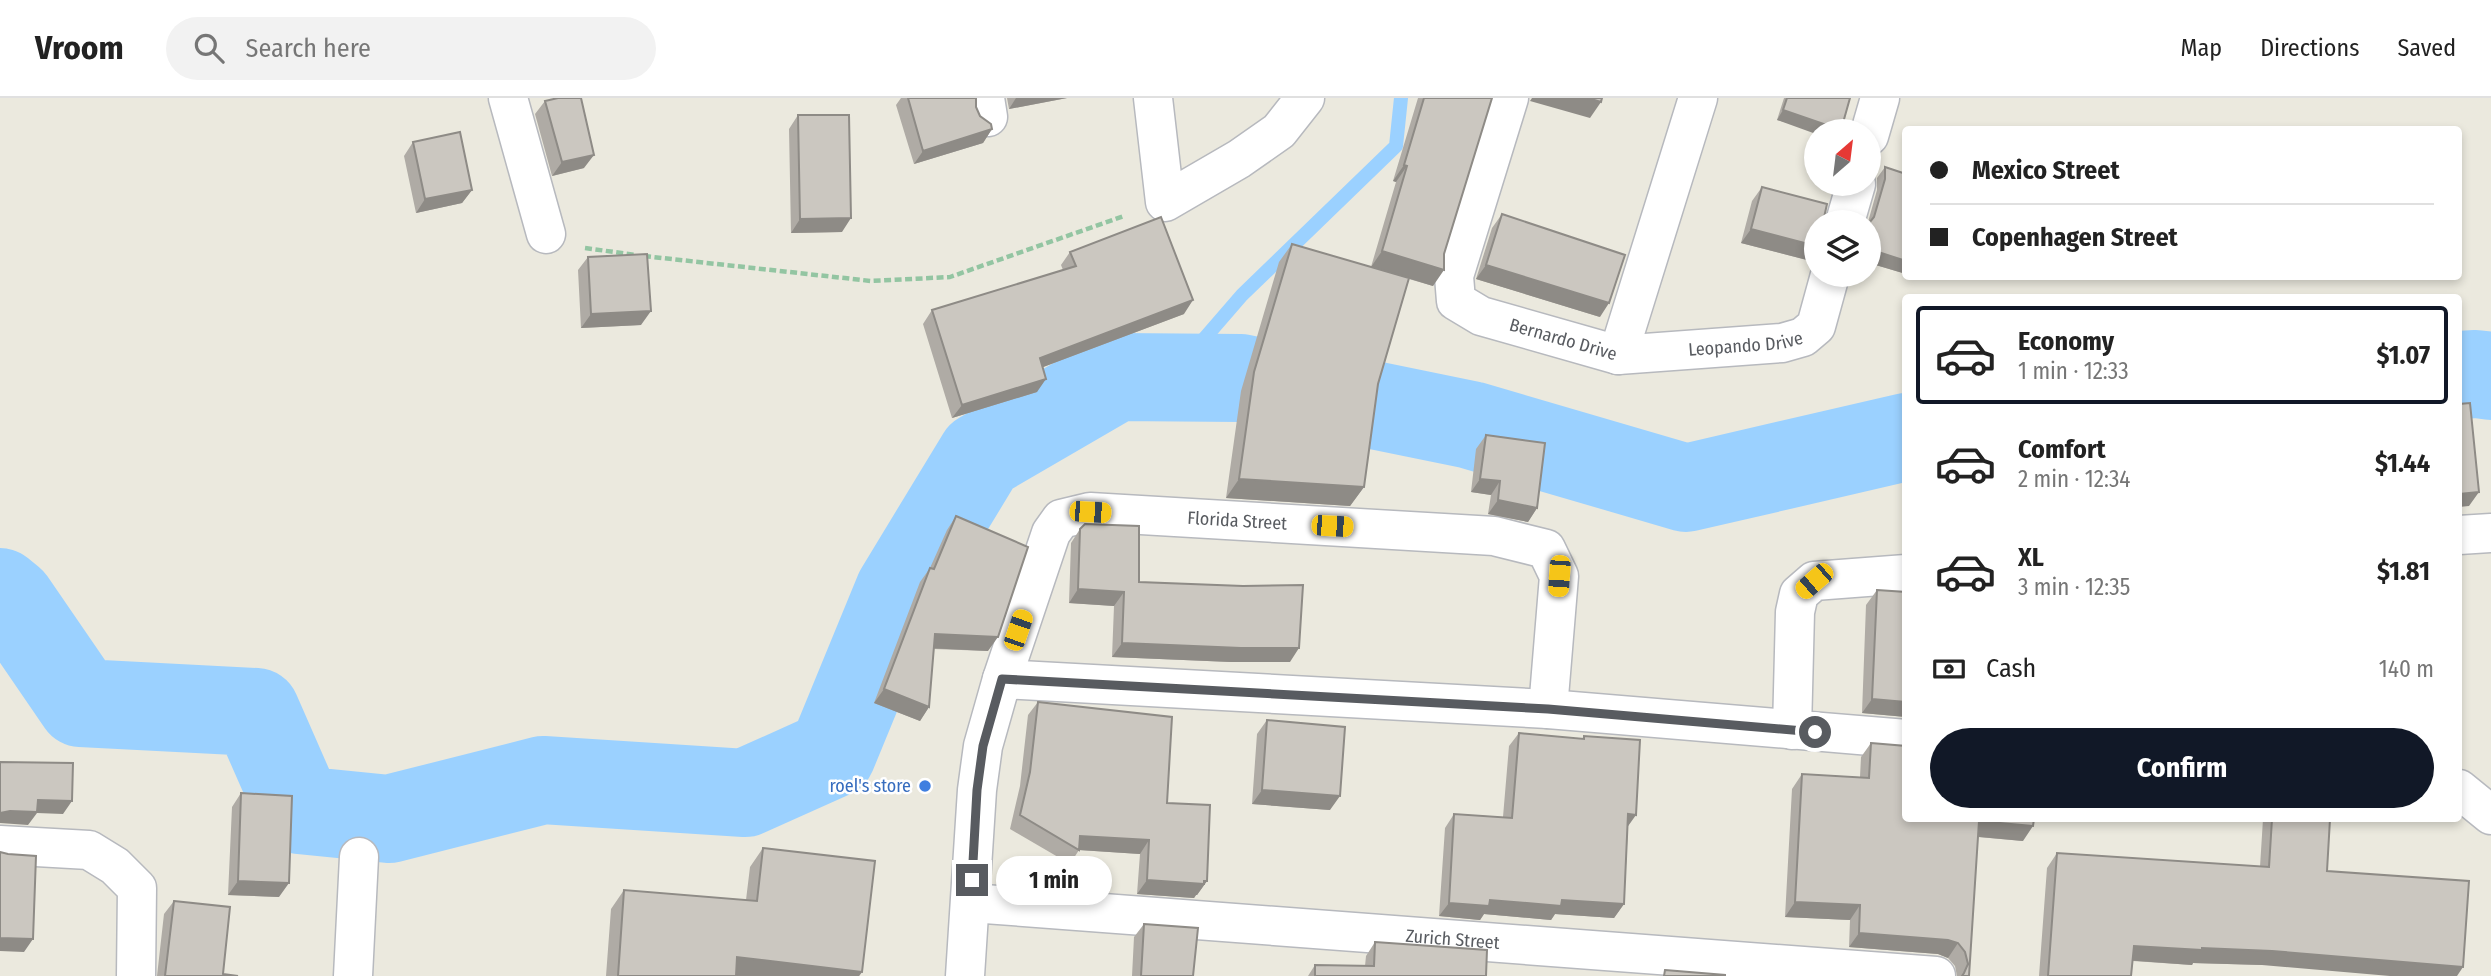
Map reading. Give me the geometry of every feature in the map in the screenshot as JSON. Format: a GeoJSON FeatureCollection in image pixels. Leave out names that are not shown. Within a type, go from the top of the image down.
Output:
{"type":"FeatureCollection","features":[{"type":"Feature","properties":{"kind":"street"},"geometry":{"type":"LineString","coordinates":[[508,98],[546,233]]}},
{"type":"Feature","properties":{"kind":"street"},"geometry":{"type":"LineString","coordinates":[[1153,98],[1165,202],[1239,159],[1279,131],[1305,98]]}},
{"type":"Feature","properties":{"kind":"street","name":"Bernardo Drive"},"geometry":{"type":"LineString","coordinates":[[1509,98],[1454,276],[1457,301],[1480,316],[1618,355],[1698,98]]}},
{"type":"Feature","properties":{"kind":"street"},"geometry":{"type":"LineString","coordinates":[[1874,119],[1880,98]]}},
{"type":"Feature","properties":{"kind":"street","name":"Leopando Drive"},"geometry":{"type":"LineString","coordinates":[[1618,355],[1782,343],[1803,337],[1816,326],[1827,287]]}},
{"type":"Feature","properties":{"kind":"street","name":"Florida Street"},"geometry":{"type":"LineString","coordinates":[[1002,679],[1051,533],[1061,519],[1090,512],[1494,536],[1546,549],[1559,576],[1548,709]]}},
{"type":"Feature","properties":{"kind":"street"},"geometry":{"type":"LineString","coordinates":[[2462,535],[2491,534]]}},
{"type":"Feature","properties":{"kind":"street"},"geometry":{"type":"LineString","coordinates":[[1792,730],[1795,612],[1799,594],[1814,581],[1902,574]]}},
{"type":"Feature","properties":{"kind":"street"},"geometry":{"type":"LineString","coordinates":[[965,976],[977,790],[983,746],[1002,679],[1548,709],[1902,739]]}},
{"type":"Feature","properties":{"kind":"street"},"geometry":{"type":"LineString","coordinates":[[2462,791],[2491,815]]}},
{"type":"Feature","properties":{"kind":"street"},"geometry":{"type":"LineString","coordinates":[[0,845],[89,850],[115,866],[137,888],[136,976]]}},
{"type":"Feature","properties":{"kind":"street"},"geometry":{"type":"LineString","coordinates":[[352,976],[359,857]]}},
{"type":"Feature","properties":{"kind":"street","name":"Zurich Street"},"geometry":{"type":"LineString","coordinates":[[971,903],[1936,976]]}},
{"type":"Feature","properties":{"kind":"path"},"geometry":{"type":"LineString","coordinates":[[546,233],[569,246],[711,265],[871,281],[950,277],[1165,202]]}},
{"type":"Feature","properties":{"kind":"building"},"geometry":{"type":"Polygon","coordinates":[[[581,98],[594,155],[562,162],[545,101],[581,98]]]}},
{"type":"Feature","properties":{"kind":"building"},"geometry":{"type":"Polygon","coordinates":[[[908,98],[976,98],[980,116],[991,124],[992,129],[923,151],[908,98]]]}},
{"type":"Feature","properties":{"kind":"building"},"geometry":{"type":"Polygon","coordinates":[[[1424,98],[1492,98],[1444,254],[1444,270],[1382,251],[1424,98]]]}},
{"type":"Feature","properties":{"kind":"building"},"geometry":{"type":"Polygon","coordinates":[[[1787,98],[1850,98],[1844,119],[1809,119],[1783,110],[1787,98]]]}},
{"type":"Feature","properties":{"kind":"building"},"geometry":{"type":"Polygon","coordinates":[[[798,115],[849,115],[851,218],[800,219],[798,115]]]}},
{"type":"Feature","properties":{"kind":"building"},"geometry":{"type":"Polygon","coordinates":[[[460,132],[472,190],[425,199],[413,142],[460,132]]]}},
{"type":"Feature","properties":{"kind":"building"},"geometry":{"type":"Polygon","coordinates":[[[1885,167],[1902,173],[1902,260],[1881,253],[1881,210],[1876,210],[1885,167]]]}},
{"type":"Feature","properties":{"kind":"building"},"geometry":{"type":"Polygon","coordinates":[[[1762,187],[1827,204],[1826,210],[1804,210],[1804,243],[1751,229],[1762,187]]]}},
{"type":"Feature","properties":{"kind":"building"},"geometry":{"type":"Polygon","coordinates":[[[1502,214],[1625,255],[1609,303],[1486,265],[1502,214]]]}},
{"type":"Feature","properties":{"kind":"building"},"geometry":{"type":"Polygon","coordinates":[[[1161,217],[1193,300],[1040,358],[1046,379],[962,405],[932,310],[1076,266],[1070,252],[1161,217]]]}},
{"type":"Feature","properties":{"kind":"building"},"geometry":{"type":"Polygon","coordinates":[[[1292,244],[1409,278],[1378,384],[1364,487],[1239,479],[1254,372],[1292,244]]]}},
{"type":"Feature","properties":{"kind":"building"},"geometry":{"type":"Polygon","coordinates":[[[647,254],[651,311],[591,314],[588,257],[647,254]]]}},
{"type":"Feature","properties":{"kind":"building"},"geometry":{"type":"Polygon","coordinates":[[[2470,403],[2479,492],[2462,494],[2462,404],[2470,403]]]}},
{"type":"Feature","properties":{"kind":"building"},"geometry":{"type":"Polygon","coordinates":[[[1486,435],[1545,443],[1537,508],[1498,500],[1500,481],[1480,479],[1486,435]]]}},
{"type":"Feature","properties":{"kind":"building"},"geometry":{"type":"Polygon","coordinates":[[[956,516],[1028,547],[998,637],[935,634],[929,707],[884,689],[930,568],[934,569],[956,516]]]}},
{"type":"Feature","properties":{"kind":"building"},"geometry":{"type":"Polygon","coordinates":[[[1085,524],[1139,526],[1139,582],[1303,585],[1299,648],[1122,643],[1124,592],[1078,589],[1080,529],[1085,524]]]}},
{"type":"Feature","properties":{"kind":"building"},"geometry":{"type":"Polygon","coordinates":[[[1877,590],[1902,592],[1902,702],[1872,699],[1877,590]]]}},
{"type":"Feature","properties":{"kind":"building"},"geometry":{"type":"Polygon","coordinates":[[[1038,702],[1172,717],[1167,803],[1210,805],[1207,881],[1204,881],[1204,884],[1147,880],[1149,840],[1080,836],[1079,850],[1020,815],[1030,772],[1038,702]]]}},
{"type":"Feature","properties":{"kind":"building"},"geometry":{"type":"Polygon","coordinates":[[[1267,720],[1345,727],[1340,796],[1262,790],[1267,720]]]}},
{"type":"Feature","properties":{"kind":"building"},"geometry":{"type":"Polygon","coordinates":[[[1519,733],[1584,739],[1584,736],[1640,740],[1636,815],[1628,814],[1624,904],[1562,900],[1561,906],[1490,900],[1489,906],[1449,903],[1454,814],[1512,818],[1519,733]]]}},
{"type":"Feature","properties":{"kind":"building"},"geometry":{"type":"Polygon","coordinates":[[[1871,743],[1902,746],[1902,822],[1979,822],[1969,976],[1962,976],[1968,964],[1965,952],[1958,943],[1859,933],[1860,905],[1795,902],[1802,774],[1869,778],[1871,743]]]}},
{"type":"Feature","properties":{"kind":"building"},"geometry":{"type":"Polygon","coordinates":[[[0,762],[73,763],[72,801],[38,800],[37,812],[0,813],[0,762]]]}},
{"type":"Feature","properties":{"kind":"building"},"geometry":{"type":"Polygon","coordinates":[[[241,793],[292,796],[289,883],[238,881],[241,793]]]}},
{"type":"Feature","properties":{"kind":"building"},"geometry":{"type":"Polygon","coordinates":[[[1990,822],[2034,822],[2033,826],[1990,822]]]}},
{"type":"Feature","properties":{"kind":"building"},"geometry":{"type":"Polygon","coordinates":[[[2272,822],[2330,822],[2327,871],[2469,881],[2463,967],[2272,951],[2134,946],[2131,976],[2048,976],[2057,853],[2269,867],[2272,822]]]}},
{"type":"Feature","properties":{"kind":"building"},"geometry":{"type":"Polygon","coordinates":[[[763,848],[875,861],[862,972],[737,957],[736,976],[618,976],[624,890],[757,901],[763,848]]]}},
{"type":"Feature","properties":{"kind":"building"},"geometry":{"type":"Polygon","coordinates":[[[0,852],[36,856],[33,939],[0,938],[0,852]]]}},
{"type":"Feature","properties":{"kind":"building"},"geometry":{"type":"Polygon","coordinates":[[[174,901],[230,907],[223,974],[238,976],[165,976],[174,901]]]}},
{"type":"Feature","properties":{"kind":"building"},"geometry":{"type":"Polygon","coordinates":[[[1144,924],[1198,928],[1193,976],[1141,976],[1144,924]]]}},
{"type":"Feature","properties":{"kind":"building"},"geometry":{"type":"Polygon","coordinates":[[[1375,942],[1487,950],[1486,976],[1315,976],[1315,965],[1374,966],[1375,942]]]}},
{"type":"Feature","properties":{"kind":"building"},"geometry":{"type":"Polygon","coordinates":[[[1665,970],[1725,975],[1725,976],[1664,976],[1665,970]]]}},
{"type":"Feature","properties":{"kind":"waterway"},"geometry":{"type":"LineString","coordinates":[[1171,377],[1242,295],[1396,146],[1401,98]]}},
{"type":"Feature","properties":{"kind":"waterway"},"geometry":{"type":"LineString","coordinates":[[2462,375],[2491,376]]}},
{"type":"Feature","properties":{"kind":"waterway"},"geometry":{"type":"LineString","coordinates":[[0,592],[11,601],[81,703],[256,712],[299,810],[389,819],[543,780],[745,793],[832,754],[899,591],[981,456],[1117,377],[1241,378],[1471,425],[1686,488],[1902,438]]}},
{"type":"Feature","properties":{"kind":"place","name":"roel's store"},"geometry":{"type":"Point","coordinates":[925,786]}},
{"type":"Feature","properties":{"kind":"route"},"geometry":{"type":"LineString","coordinates":[[972,880],[977,790],[983,746],[1002,679],[1548,709],[1815,732]]}}]}
